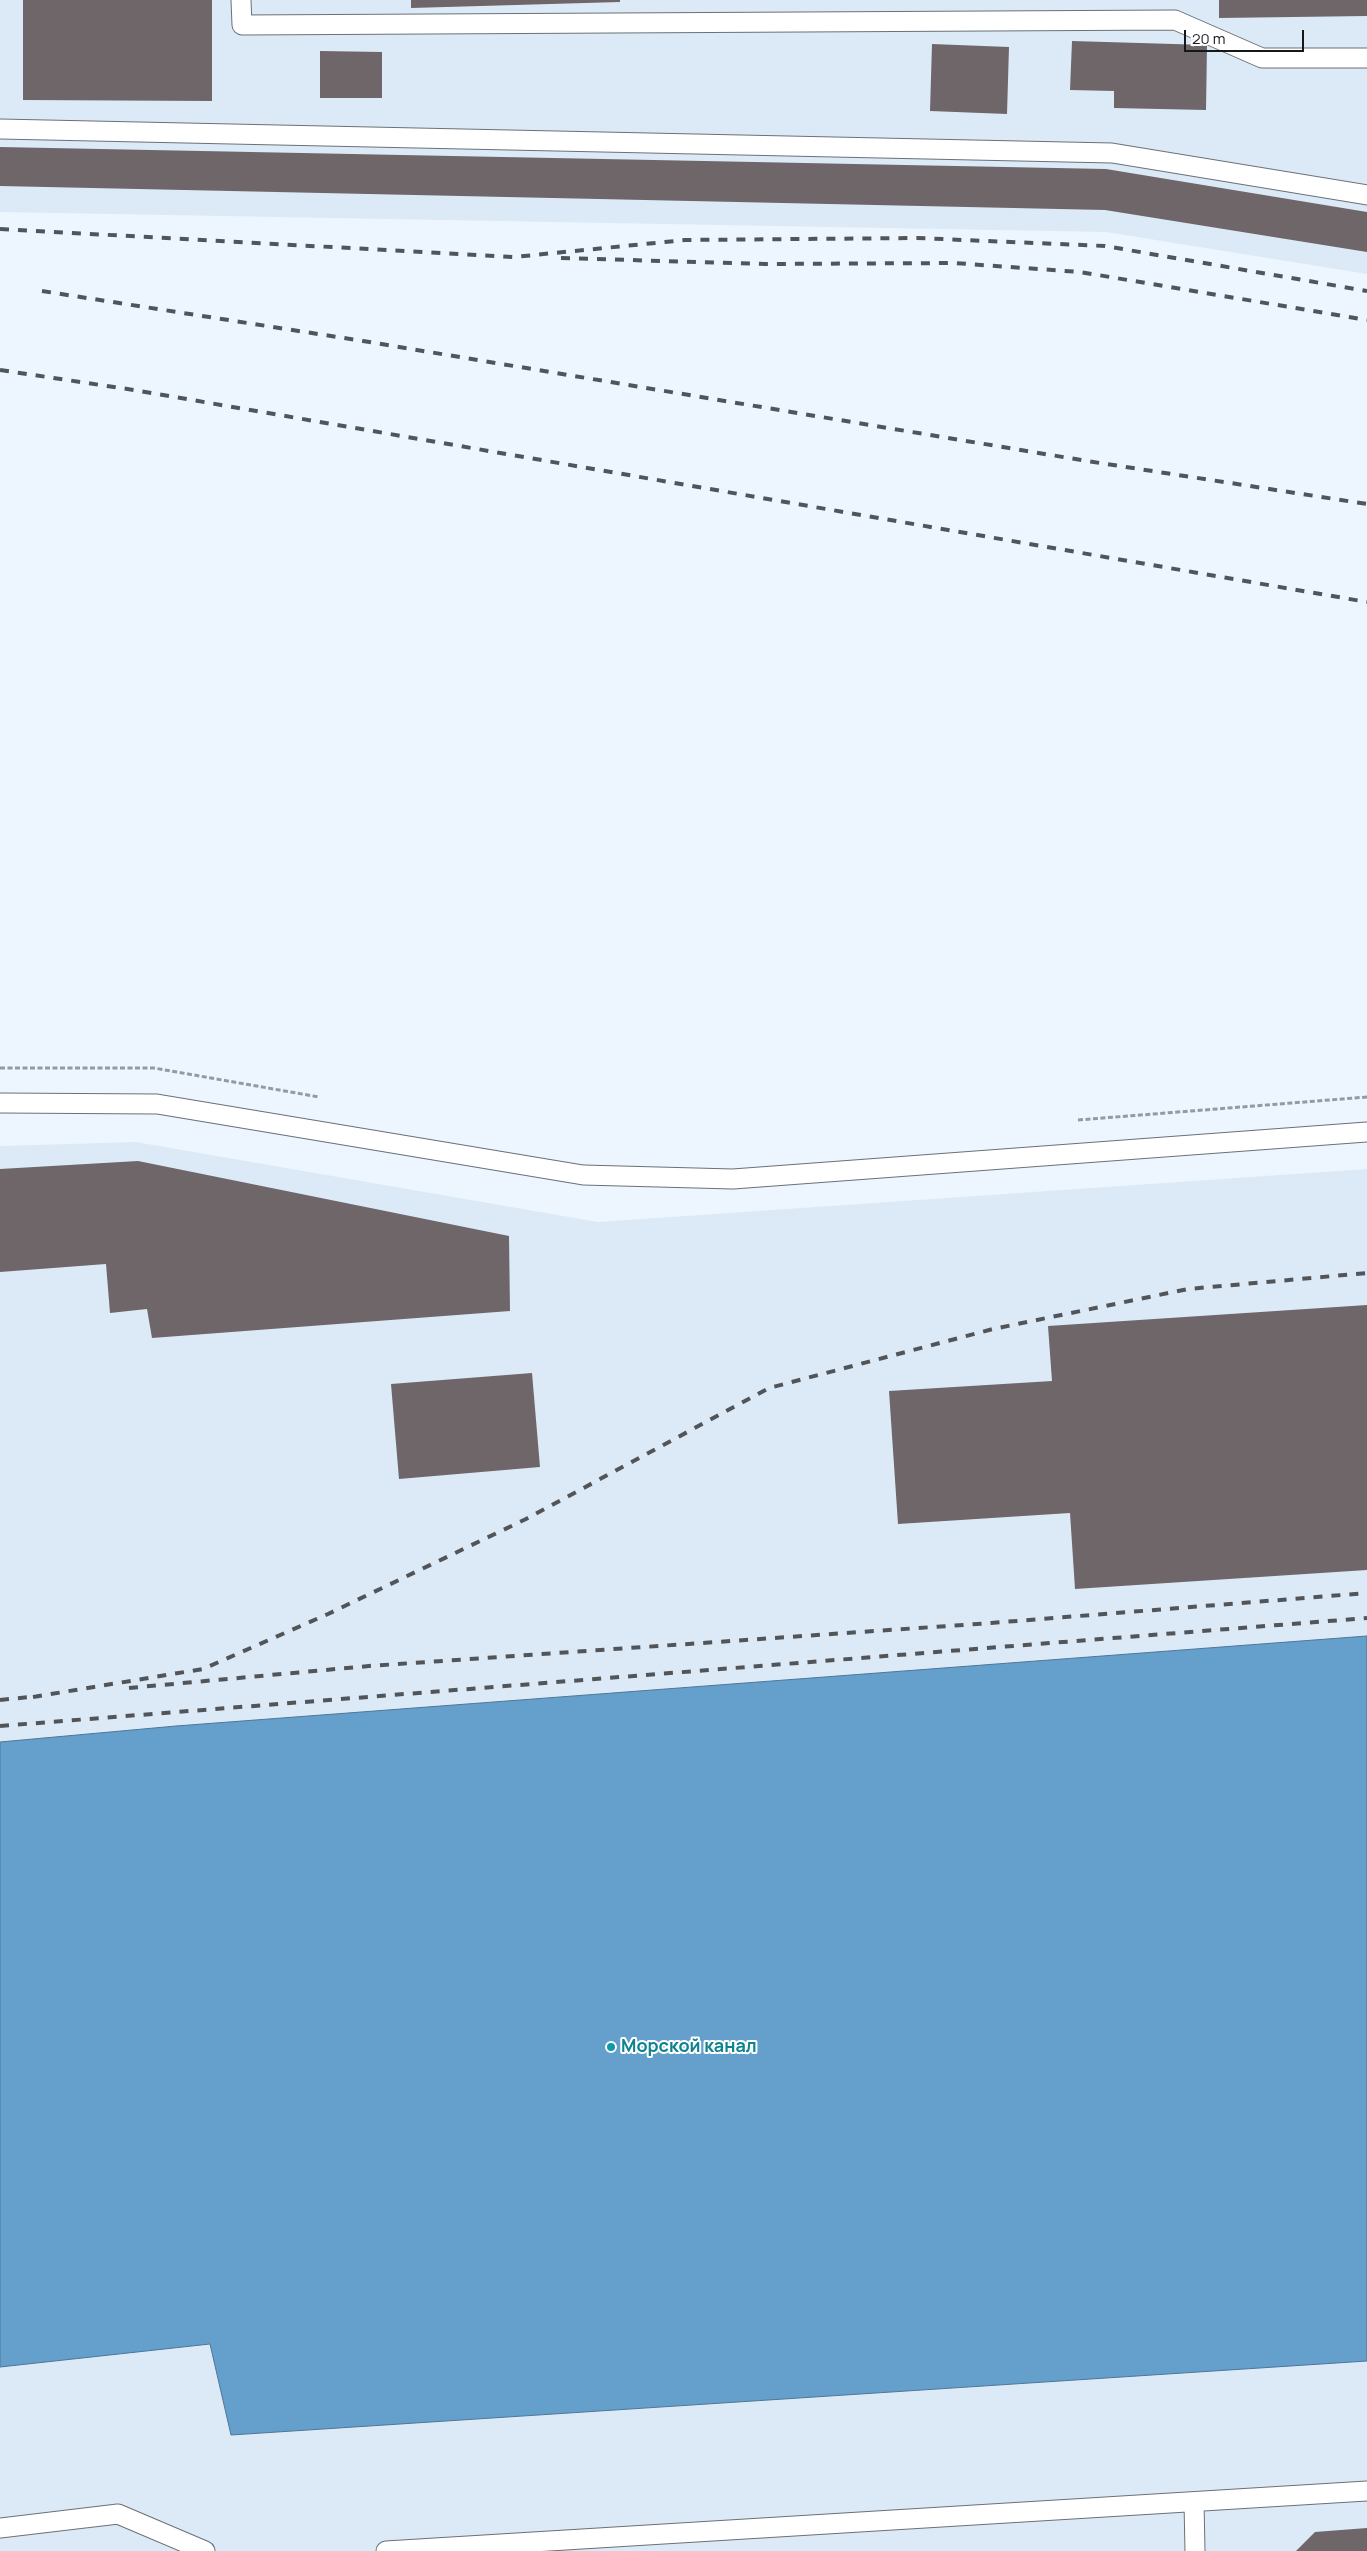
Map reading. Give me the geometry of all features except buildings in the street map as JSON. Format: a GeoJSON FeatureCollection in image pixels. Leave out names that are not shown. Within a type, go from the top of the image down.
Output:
{"type":"FeatureCollection","features":[{"type":"Feature","properties":{"kind":"lane"},"geometry":{"type":"LineString","coordinates":[[241,0],[242,25],[1175,20],[1262,58],[1367,58]]}},
{"type":"Feature","properties":{"kind":"lane"},"geometry":{"type":"LineString","coordinates":[[0,129],[1112,153],[1367,194]]}},
{"type":"Feature","properties":{"kind":"lane"},"geometry":{"type":"LineString","coordinates":[[0,1103],[157,1104],[583,1175],[714,1178],[1367,1132]]}},
{"type":"Feature","properties":{"kind":"lane"},"geometry":{"type":"LineString","coordinates":[[386,2551],[1367,2492]]}},
{"type":"Feature","properties":{"kind":"lane"},"geometry":{"type":"LineString","coordinates":[[1194,2502],[1195,2551]]}},
{"type":"Feature","properties":{"kind":"lane"},"geometry":{"type":"LineString","coordinates":[[0,2528],[118,2514],[205,2551]]}},
{"type":"Feature","properties":{"kind":"path"},"geometry":{"type":"LineString","coordinates":[[0,1068],[154,1068],[320,1097]]}},
{"type":"Feature","properties":{"kind":"path"},"geometry":{"type":"LineString","coordinates":[[1071,1120],[1367,1097]]}},
{"type":"Feature","properties":{"kind":"shaded area"},"geometry":{"type":"Polygon","coordinates":[[[0,0],[1367,0],[1367,274],[1106,232],[0,212],[0,0]]]}},
{"type":"Feature","properties":{"kind":"shaded area"},"geometry":{"type":"Polygon","coordinates":[[[136,1142],[598,1222],[1367,1169],[1367,1636],[176,1726],[0,1742],[0,1146],[136,1142]]]}},
{"type":"Feature","properties":{"kind":"shaded area"},"geometry":{"type":"Polygon","coordinates":[[[210,2344],[231,2435],[1367,2361],[1367,2551],[0,2551],[0,2367],[210,2344]]]}},
{"type":"Feature","properties":{"kind":"water","name":"Морской канал"},"geometry":{"type":"Polygon","coordinates":[[[1367,1636],[1367,2361],[231,2435],[210,2344],[0,2367],[0,1742],[176,1726],[1367,1636]]]}},
{"type":"Feature","properties":{"kind":"railway"},"geometry":{"type":"LineString","coordinates":[[0,229],[514,257],[685,240],[917,238],[1105,246],[1367,291]]}},
{"type":"Feature","properties":{"kind":"railway"},"geometry":{"type":"LineString","coordinates":[[561,258],[765,264],[954,263],[1080,272],[1367,320]]}},
{"type":"Feature","properties":{"kind":"railway"},"geometry":{"type":"LineString","coordinates":[[42,291],[363,341],[1087,461],[1367,504]]}},
{"type":"Feature","properties":{"kind":"railway"},"geometry":{"type":"LineString","coordinates":[[0,370],[134,390],[1367,602]]}},
{"type":"Feature","properties":{"kind":"railway"},"geometry":{"type":"LineString","coordinates":[[33,1697],[203,1669],[328,1614],[526,1519],[769,1388],[993,1329],[1188,1289],[1367,1273]]}},
{"type":"Feature","properties":{"kind":"railway"},"geometry":{"type":"LineString","coordinates":[[129,1688],[369,1666],[991,1623],[1367,1593]]}},
{"type":"Feature","properties":{"kind":"railway"},"geometry":{"type":"LineString","coordinates":[[0,1726],[1367,1618]]}},
{"type":"Feature","properties":{"kind":"railway"},"geometry":{"type":"LineString","coordinates":[[0,1700],[40,1696]]}},
{"type":"Feature","properties":{"kind":"place","name":"Морской канал"},"geometry":{"type":"Point","coordinates":[611,2047]}}]}
